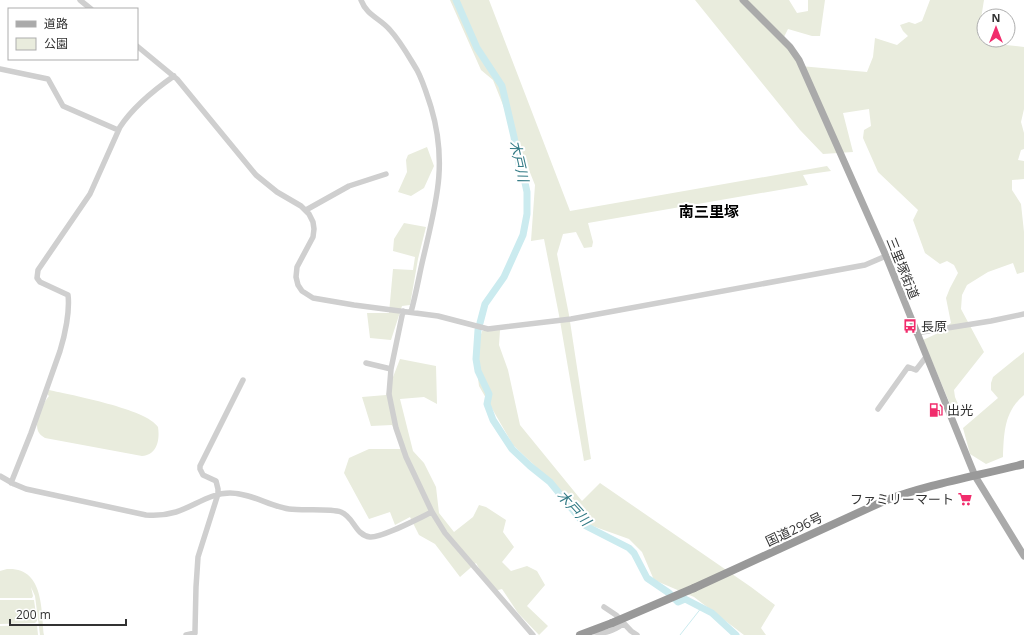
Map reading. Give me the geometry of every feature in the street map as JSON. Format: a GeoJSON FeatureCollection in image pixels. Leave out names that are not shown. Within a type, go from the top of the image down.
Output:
{"type":"FeatureCollection","features":[{"type":"Feature","properties":{"kind":"highway","name":"国道296号"},"geometry":{"type":"LineString","coordinates":[[580,635],[694,588],[884,501],[920,489],[1024,464]]}},
{"type":"Feature","properties":{"kind":"main road","name":"三里塚街道"},"geometry":{"type":"LineString","coordinates":[[743,0],[790,47],[799,60],[886,256],[975,476],[1024,556]]}},
{"type":"Feature","properties":{"kind":"street"},"geometry":{"type":"LineString","coordinates":[[80,0],[90,8]]}},
{"type":"Feature","properties":{"kind":"street"},"geometry":{"type":"LineString","coordinates":[[361,0],[369,13],[392,32],[408,55],[419,74],[428,96],[437,127],[440,148],[439,188],[411,312]]}},
{"type":"Feature","properties":{"kind":"street"},"geometry":{"type":"LineString","coordinates":[[138,47],[174,76],[256,175],[277,192],[306,210],[311,218],[314,229],[312,240],[296,271],[296,281],[302,292],[313,298],[426,314],[488,329],[566,319],[865,266],[886,256]]}},
{"type":"Feature","properties":{"kind":"street"},"geometry":{"type":"LineString","coordinates":[[0,69],[48,79],[62,106],[118,130]]}},
{"type":"Feature","properties":{"kind":"street"},"geometry":{"type":"LineString","coordinates":[[11,483],[31,433],[64,339],[68,309],[68,295],[40,282],[37,278],[37,273],[90,194],[118,130],[125,119],[140,104],[174,76]]}},
{"type":"Feature","properties":{"kind":"street"},"geometry":{"type":"LineString","coordinates":[[306,210],[349,186],[386,174]]}},
{"type":"Feature","properties":{"kind":"street"},"geometry":{"type":"LineString","coordinates":[[403,311],[391,369],[389,394],[396,428],[406,458],[432,512],[445,533],[533,635]]}},
{"type":"Feature","properties":{"kind":"street"},"geometry":{"type":"LineString","coordinates":[[916,333],[1024,314]]}},
{"type":"Feature","properties":{"kind":"street"},"geometry":{"type":"LineString","coordinates":[[878,409],[908,367],[916,370],[926,357]]}},
{"type":"Feature","properties":{"kind":"street"},"geometry":{"type":"LineString","coordinates":[[366,364],[391,369]]}},
{"type":"Feature","properties":{"kind":"street"},"geometry":{"type":"LineString","coordinates":[[186,635],[195,633],[198,557],[218,494],[216,481],[203,475],[200,470],[200,466],[243,380]]}},
{"type":"Feature","properties":{"kind":"street"},"geometry":{"type":"LineString","coordinates":[[0,476],[11,483],[26,489],[142,514],[155,515],[176,512],[205,498],[218,494],[233,493],[245,495],[284,508],[340,512],[349,519],[359,532],[370,537],[375,537],[395,529],[432,512]]}},
{"type":"Feature","properties":{"kind":"street"},"geometry":{"type":"LineString","coordinates":[[604,607],[616,615],[637,635]]}},
{"type":"Feature","properties":{"kind":"street"},"geometry":{"type":"LineString","coordinates":[[591,631],[597,634],[604,634],[624,624]]}},
{"type":"Feature","properties":{"kind":"green space"},"geometry":{"type":"Polygon","coordinates":[[[450,0],[489,0],[570,211],[827,166],[831,171],[803,175],[808,185],[588,223],[593,242],[592,247],[584,248],[576,232],[563,234],[557,254],[569,315],[591,459],[584,461],[559,315],[544,239],[531,241],[535,185],[493,80],[481,70],[450,0]]]}},
{"type":"Feature","properties":{"kind":"green space"},"geometry":{"type":"Polygon","coordinates":[[[695,0],[789,0],[797,13],[808,11],[808,0],[825,0],[820,36],[812,36],[788,29],[784,37],[800,66],[867,72],[873,57],[875,38],[897,45],[908,36],[900,25],[909,22],[915,24],[922,21],[930,0],[984,0],[983,8],[976,8],[976,48],[1024,47],[1024,109],[1021,122],[1024,133],[1024,149],[1021,150],[1018,160],[1024,161],[1024,179],[1012,180],[1012,190],[1021,204],[1024,232],[1024,272],[1017,274],[1013,263],[988,272],[967,285],[962,295],[961,309],[984,352],[954,390],[958,404],[953,411],[923,340],[936,334],[951,323],[946,298],[958,273],[954,265],[947,261],[940,264],[925,253],[913,220],[918,210],[878,172],[863,138],[864,130],[871,126],[869,109],[843,113],[853,152],[823,154],[800,130],[695,0]]]}},
{"type":"Feature","properties":{"kind":"green space"},"geometry":{"type":"Polygon","coordinates":[[[427,147],[434,166],[424,188],[411,196],[398,192],[407,172],[406,160],[408,155],[427,147]]]}},
{"type":"Feature","properties":{"kind":"green space"},"geometry":{"type":"Polygon","coordinates":[[[404,223],[426,227],[418,259],[410,305],[402,306],[391,340],[370,338],[367,313],[389,313],[393,269],[413,270],[415,257],[393,251],[394,239],[404,223]]]}},
{"type":"Feature","properties":{"kind":"green space"},"geometry":{"type":"Polygon","coordinates":[[[500,330],[499,345],[508,370],[520,425],[582,501],[600,483],[751,587],[775,605],[761,628],[766,635],[744,635],[694,597],[654,580],[642,552],[629,539],[587,524],[558,488],[513,445],[479,386],[475,356],[482,331],[500,330]]]}},
{"type":"Feature","properties":{"kind":"green space"},"geometry":{"type":"Polygon","coordinates":[[[1024,352],[1024,395],[1012,408],[1006,423],[1003,457],[986,464],[970,454],[963,428],[998,398],[991,390],[993,377],[1024,352]]]}},
{"type":"Feature","properties":{"kind":"green space"},"geometry":{"type":"Polygon","coordinates":[[[400,359],[436,366],[437,404],[424,397],[400,399],[413,451],[424,463],[436,487],[439,513],[454,532],[473,517],[479,505],[486,507],[506,520],[503,532],[514,547],[502,562],[511,571],[527,566],[537,571],[545,585],[527,606],[548,626],[539,635],[518,613],[502,589],[494,591],[488,584],[476,563],[460,577],[435,544],[419,535],[410,517],[395,525],[390,512],[369,519],[344,473],[349,458],[369,449],[403,449],[392,425],[371,426],[362,397],[386,395],[400,359]]]}},
{"type":"Feature","properties":{"kind":"green space"},"geometry":{"type":"Polygon","coordinates":[[[49,390],[108,404],[139,414],[151,420],[158,427],[158,442],[154,450],[147,455],[142,456],[45,438],[38,432],[37,422],[44,403],[49,396],[47,394],[49,390]]]}},
{"type":"Feature","properties":{"kind":"green space"},"geometry":{"type":"Polygon","coordinates":[[[7,569],[19,570],[28,575],[34,582],[41,602],[44,635],[40,635],[35,596],[31,587],[32,598],[0,598],[0,571],[7,569]]]}},
{"type":"Feature","properties":{"kind":"green space"},"geometry":{"type":"Polygon","coordinates":[[[0,600],[34,600],[37,621],[35,623],[0,624],[0,600]]]}},
{"type":"Feature","properties":{"kind":"green space"},"geometry":{"type":"Polygon","coordinates":[[[37,625],[38,635],[0,635],[0,626],[37,625]]]}},
{"type":"Feature","properties":{"kind":"waterway","name":"木戸川"},"geometry":{"type":"LineString","coordinates":[[456,0],[477,48],[502,86],[519,164],[527,192],[527,214],[523,235],[504,277],[485,304],[480,323]]}},
{"type":"Feature","properties":{"kind":"waterway","name":"木戸川"},"geometry":{"type":"LineString","coordinates":[[478,330],[476,359],[478,371],[489,394],[487,404],[493,420],[512,449],[550,482],[586,526],[629,548],[634,553],[647,578],[669,593],[678,602],[685,599],[712,613],[736,635]]}},
{"type":"Feature","properties":{"kind":"waterway"},"geometry":{"type":"LineString","coordinates":[[680,635],[702,607]]}},
{"type":"Feature","properties":{"kind":"place","name":"長原"},"geometry":{"type":"Point","coordinates":[910,326]}},
{"type":"Feature","properties":{"kind":"place","name":"出光"},"geometry":{"type":"Point","coordinates":[936,410]}},
{"type":"Feature","properties":{"kind":"place","name":"ファミリーマート"},"geometry":{"type":"Point","coordinates":[965,499]}},
{"type":"Feature","properties":{"kind":"district","name":"南三里塚"},"geometry":{"type":"Point","coordinates":[709,212]}}]}
